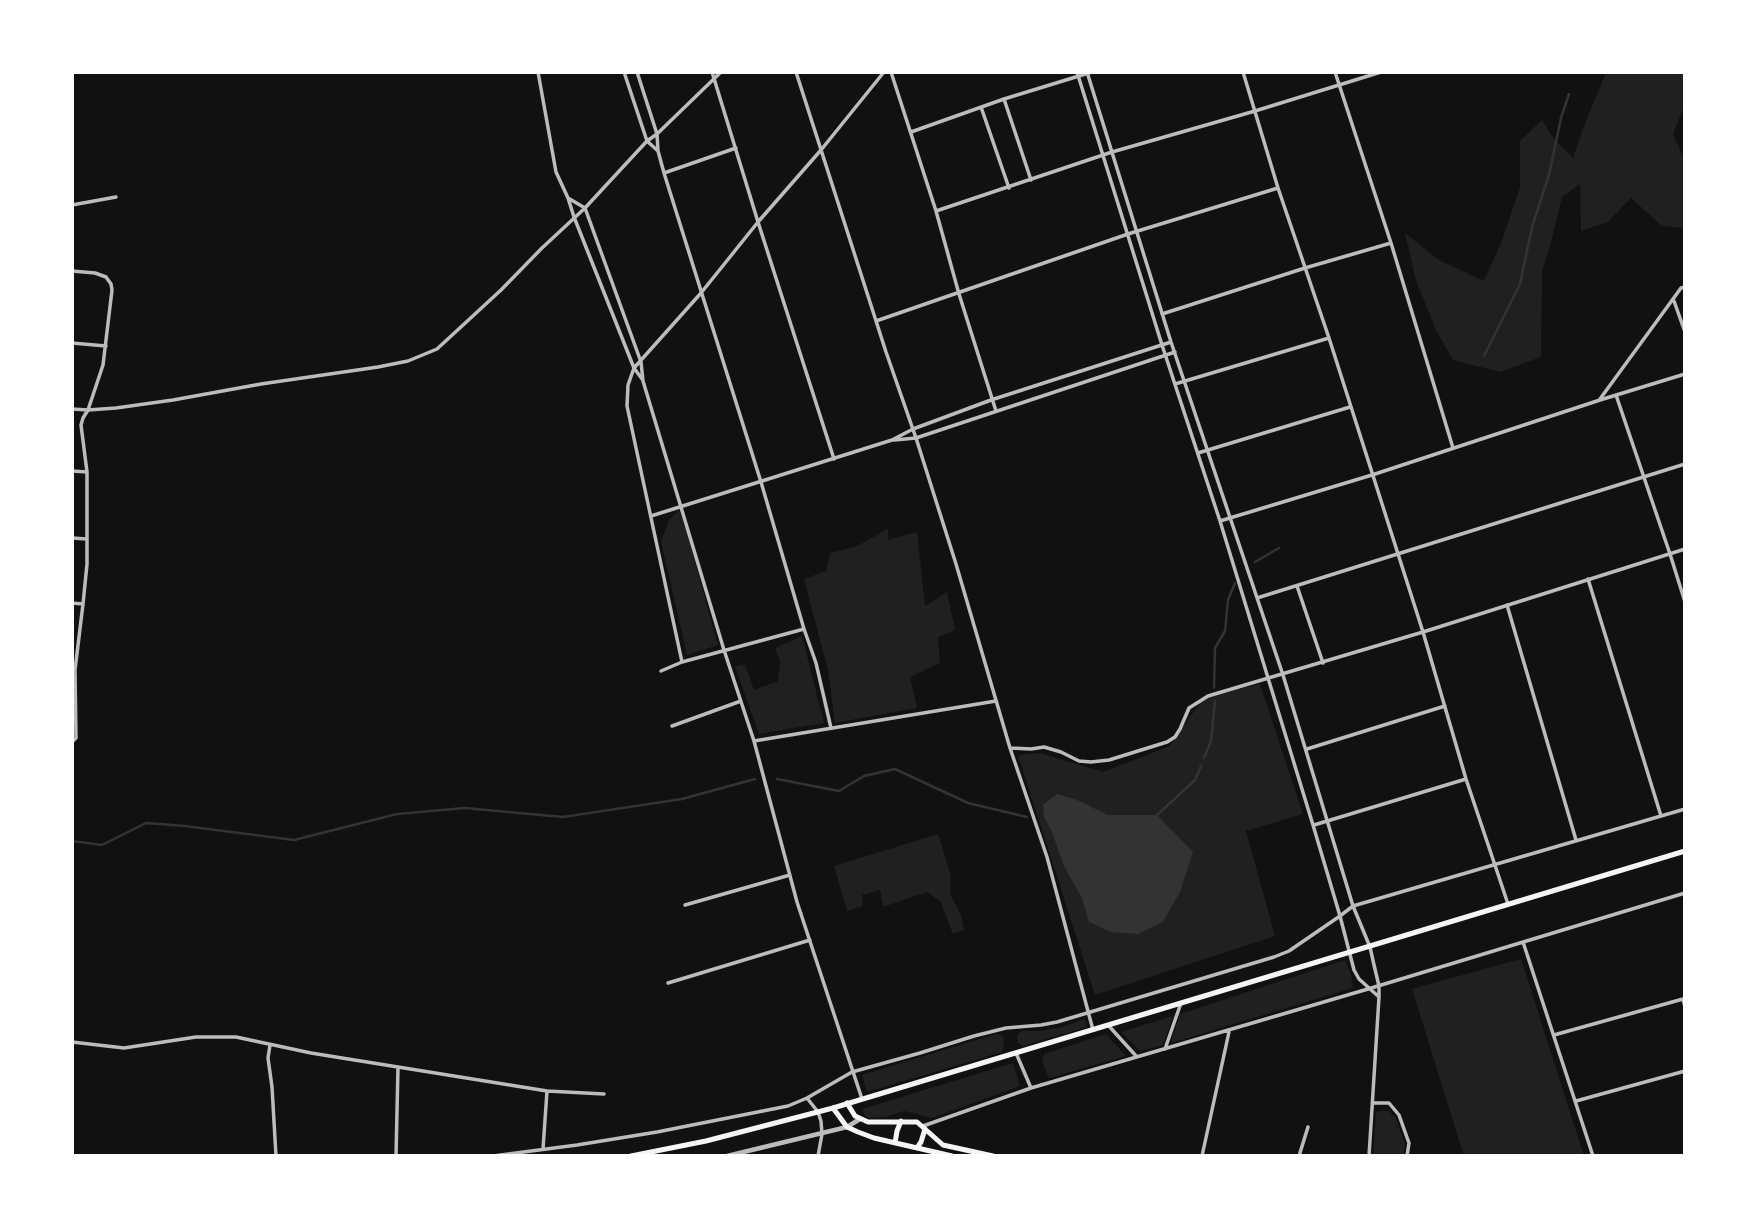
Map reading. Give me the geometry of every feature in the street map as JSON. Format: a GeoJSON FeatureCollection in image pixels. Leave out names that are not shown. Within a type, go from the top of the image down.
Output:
{"type":"FeatureCollection","features":[{"type":"Feature","properties":{"kind":"main road"},"geometry":{"type":"LineString","coordinates":[[631,1156],[706,1141],[833,1108],[1685,851]]}},
{"type":"Feature","properties":{"kind":"main road"},"geometry":{"type":"LineString","coordinates":[[846,1103],[851,1112],[868,1122],[914,1121],[943,1145],[993,1156]]}},
{"type":"Feature","properties":{"kind":"main road"},"geometry":{"type":"LineString","coordinates":[[833,1108],[847,1127],[874,1138],[952,1156]]}},
{"type":"Feature","properties":{"kind":"main road"},"geometry":{"type":"LineString","coordinates":[[895,1143],[901,1121]]}},
{"type":"Feature","properties":{"kind":"main road"},"geometry":{"type":"LineString","coordinates":[[917,1148],[924,1128]]}},
{"type":"Feature","properties":{"kind":"street"},"geometry":{"type":"LineString","coordinates":[[538,72],[553,162],[559,180],[634,368],[643,381]]}},
{"type":"Feature","properties":{"kind":"street"},"geometry":{"type":"LineString","coordinates":[[624,72],[647,141],[657,151]]}},
{"type":"Feature","properties":{"kind":"street"},"geometry":{"type":"LineString","coordinates":[[637,72],[657,134],[657,151],[816,663],[831,728]]}},
{"type":"Feature","properties":{"kind":"street"},"geometry":{"type":"LineString","coordinates":[[712,72],[834,459]]}},
{"type":"Feature","properties":{"kind":"street"},"geometry":{"type":"LineString","coordinates":[[72,409],[116,408],[161,402],[378,367],[418,357],[437,349],[501,290],[585,208],[647,141],[721,72]]}},
{"type":"Feature","properties":{"kind":"street"},"geometry":{"type":"LineString","coordinates":[[796,72],[956,564],[1010,748],[1048,857],[1093,1030]]}},
{"type":"Feature","properties":{"kind":"street"},"geometry":{"type":"LineString","coordinates":[[682,662],[627,406],[628,384],[634,368],[701,293],[884,72]]}},
{"type":"Feature","properties":{"kind":"street"},"geometry":{"type":"LineString","coordinates":[[891,72],[996,411]]}},
{"type":"Feature","properties":{"kind":"street"},"geometry":{"type":"LineString","coordinates":[[911,132],[1089,72],[1162,314],[1283,675],[1353,906],[1370,947],[1379,998],[1369,1156]]}},
{"type":"Feature","properties":{"kind":"street"},"geometry":{"type":"LineString","coordinates":[[1243,72],[1508,905]]}},
{"type":"Feature","properties":{"kind":"street"},"geometry":{"type":"LineString","coordinates":[[1335,72],[1391,243],[1453,448]]}},
{"type":"Feature","properties":{"kind":"street"},"geometry":{"type":"LineString","coordinates":[[936,211],[1112,152],[1381,72]]}},
{"type":"Feature","properties":{"kind":"street"},"geometry":{"type":"LineString","coordinates":[[1078,74],[1314,825],[1354,970],[1359,979],[1379,998]]}},
{"type":"Feature","properties":{"kind":"street"},"geometry":{"type":"LineString","coordinates":[[1004,99],[1031,180]]}},
{"type":"Feature","properties":{"kind":"street"},"geometry":{"type":"LineString","coordinates":[[981,107],[1009,188]]}},
{"type":"Feature","properties":{"kind":"street"},"geometry":{"type":"LineString","coordinates":[[664,173],[736,148]]}},
{"type":"Feature","properties":{"kind":"street"},"geometry":{"type":"LineString","coordinates":[[876,321],[1128,234],[1278,188]]}},
{"type":"Feature","properties":{"kind":"street"},"geometry":{"type":"LineString","coordinates":[[72,205],[116,197]]}},
{"type":"Feature","properties":{"kind":"street"},"geometry":{"type":"LineString","coordinates":[[568,198],[585,208],[641,362],[643,381],[754,741],[790,875],[862,1099]]}},
{"type":"Feature","properties":{"kind":"street"},"geometry":{"type":"LineString","coordinates":[[1162,314],[1391,243]]}},
{"type":"Feature","properties":{"kind":"street"},"geometry":{"type":"LineString","coordinates":[[72,271],[95,272],[106,277],[112,290],[103,365],[88,410],[80,425],[87,472],[86,577],[73,670],[76,738],[72,743]]}},
{"type":"Feature","properties":{"kind":"street"},"geometry":{"type":"LineString","coordinates":[[1600,400],[1683,288],[1685,281]]}},
{"type":"Feature","properties":{"kind":"street"},"geometry":{"type":"LineString","coordinates":[[1674,300],[1685,332]]}},
{"type":"Feature","properties":{"kind":"street"},"geometry":{"type":"LineString","coordinates":[[1175,384],[1329,338]]}},
{"type":"Feature","properties":{"kind":"street"},"geometry":{"type":"LineString","coordinates":[[651,516],[892,440],[913,429],[991,400],[1171,341]]}},
{"type":"Feature","properties":{"kind":"street"},"geometry":{"type":"LineString","coordinates":[[72,343],[106,346]]}},
{"type":"Feature","properties":{"kind":"street"},"geometry":{"type":"LineString","coordinates":[[892,440],[916,438],[1175,352]]}},
{"type":"Feature","properties":{"kind":"street"},"geometry":{"type":"LineString","coordinates":[[1220,522],[1685,374]]}},
{"type":"Feature","properties":{"kind":"street"},"geometry":{"type":"LineString","coordinates":[[1616,395],[1685,602]]}},
{"type":"Feature","properties":{"kind":"street"},"geometry":{"type":"LineString","coordinates":[[1198,453],[1350,407]]}},
{"type":"Feature","properties":{"kind":"street"},"geometry":{"type":"LineString","coordinates":[[1256,598],[1685,464]]}},
{"type":"Feature","properties":{"kind":"street"},"geometry":{"type":"LineString","coordinates":[[72,471],[87,472]]}},
{"type":"Feature","properties":{"kind":"street"},"geometry":{"type":"LineString","coordinates":[[72,538],[86,539]]}},
{"type":"Feature","properties":{"kind":"street"},"geometry":{"type":"LineString","coordinates":[[1010,748],[1044,747],[1079,761],[1109,760],[1175,737],[1189,708],[1208,696],[1323,663],[1685,549]]}},
{"type":"Feature","properties":{"kind":"street"},"geometry":{"type":"LineString","coordinates":[[1588,579],[1661,816]]}},
{"type":"Feature","properties":{"kind":"street"},"geometry":{"type":"LineString","coordinates":[[1297,586],[1323,663]]}},
{"type":"Feature","properties":{"kind":"street"},"geometry":{"type":"LineString","coordinates":[[72,603],[83,604]]}},
{"type":"Feature","properties":{"kind":"street"},"geometry":{"type":"LineString","coordinates":[[1507,605],[1576,840]]}},
{"type":"Feature","properties":{"kind":"street"},"geometry":{"type":"LineString","coordinates":[[660,671],[682,662],[804,629]]}},
{"type":"Feature","properties":{"kind":"street"},"geometry":{"type":"LineString","coordinates":[[672,726],[741,701]]}},
{"type":"Feature","properties":{"kind":"street"},"geometry":{"type":"LineString","coordinates":[[754,741],[996,702]]}},
{"type":"Feature","properties":{"kind":"street"},"geometry":{"type":"LineString","coordinates":[[1306,749],[1446,706]]}},
{"type":"Feature","properties":{"kind":"street"},"geometry":{"type":"LineString","coordinates":[[1314,825],[1466,779]]}},
{"type":"Feature","properties":{"kind":"street"},"geometry":{"type":"LineString","coordinates":[[494,1156],[577,1145],[788,1106],[852,1072],[1006,1028],[1057,1022],[1248,966],[1284,953],[1353,906],[1685,808]]}},
{"type":"Feature","properties":{"kind":"street"},"geometry":{"type":"LineString","coordinates":[[685,905],[790,875]]}},
{"type":"Feature","properties":{"kind":"street"},"geometry":{"type":"LineString","coordinates":[[924,1128],[1031,1088],[1685,893]]}},
{"type":"Feature","properties":{"kind":"street"},"geometry":{"type":"LineString","coordinates":[[668,983],[810,940]]}},
{"type":"Feature","properties":{"kind":"street"},"geometry":{"type":"LineString","coordinates":[[1523,942],[1593,1156]]}},
{"type":"Feature","properties":{"kind":"street"},"geometry":{"type":"LineString","coordinates":[[1554,1035],[1682,999],[1685,1007]]}},
{"type":"Feature","properties":{"kind":"street"},"geometry":{"type":"LineString","coordinates":[[1166,1049],[1181,1003]]}},
{"type":"Feature","properties":{"kind":"street"},"geometry":{"type":"LineString","coordinates":[[1108,1025],[1138,1057]]}},
{"type":"Feature","properties":{"kind":"street"},"geometry":{"type":"LineString","coordinates":[[1202,1156],[1229,1032],[1226,1031]]}},
{"type":"Feature","properties":{"kind":"street"},"geometry":{"type":"LineString","coordinates":[[72,1042],[124,1048],[211,1036],[236,1037],[547,1091],[604,1094]]}},
{"type":"Feature","properties":{"kind":"street"},"geometry":{"type":"LineString","coordinates":[[270,1045],[268,1058],[276,1156]]}},
{"type":"Feature","properties":{"kind":"street"},"geometry":{"type":"LineString","coordinates":[[1016,1053],[1031,1088]]}},
{"type":"Feature","properties":{"kind":"street"},"geometry":{"type":"LineString","coordinates":[[396,1156],[398,1067]]}},
{"type":"Feature","properties":{"kind":"street"},"geometry":{"type":"LineString","coordinates":[[1575,1102],[1685,1070]]}},
{"type":"Feature","properties":{"kind":"street"},"geometry":{"type":"LineString","coordinates":[[543,1149],[547,1091]]}},
{"type":"Feature","properties":{"kind":"street"},"geometry":{"type":"LineString","coordinates":[[807,1098],[818,1112],[821,1121],[822,1134],[818,1156]]}},
{"type":"Feature","properties":{"kind":"street"},"geometry":{"type":"LineString","coordinates":[[1372,1103],[1389,1103],[1399,1115],[1409,1143],[1407,1156]]}},
{"type":"Feature","properties":{"kind":"street"},"geometry":{"type":"LineString","coordinates":[[727,1156],[822,1134],[847,1127],[860,1119]]}},
{"type":"Feature","properties":{"kind":"street"},"geometry":{"type":"LineString","coordinates":[[1299,1156],[1308,1126]]}},
{"type":"Feature","properties":{"kind":"street"},"geometry":{"type":"LineString","coordinates":[[942,1155],[943,1145]]}},
{"type":"Feature","properties":{"kind":"shaded area"},"geometry":{"type":"Polygon","coordinates":[[[1616,72],[1685,72],[1685,104],[1673,134],[1685,160],[1685,228],[1662,226],[1631,198],[1608,222],[1581,231],[1580,184],[1562,197],[1542,272],[1541,357],[1500,372],[1453,360],[1436,330],[1416,281],[1405,233],[1439,260],[1484,281],[1502,240],[1520,187],[1520,141],[1542,120],[1554,139],[1573,158],[1605,75],[1616,72]]]}},
{"type":"Feature","properties":{"kind":"shaded area"},"geometry":{"type":"Polygon","coordinates":[[[679,510],[718,645],[687,655],[661,542],[669,520],[679,510]]]}},
{"type":"Feature","properties":{"kind":"shaded area"},"geometry":{"type":"Polygon","coordinates":[[[888,529],[888,540],[917,532],[925,606],[947,592],[955,630],[938,637],[940,663],[910,677],[917,708],[835,723],[828,670],[804,579],[826,571],[830,553],[857,546],[888,529]]]}},
{"type":"Feature","properties":{"kind":"shaded area"},"geometry":{"type":"Polygon","coordinates":[[[802,636],[824,723],[759,734],[735,666],[745,665],[754,690],[778,681],[780,661],[775,648],[802,636]]]}},
{"type":"Feature","properties":{"kind":"shaded area"},"geometry":{"type":"Polygon","coordinates":[[[1260,684],[1303,814],[1246,831],[1275,936],[1095,995],[1018,755],[1040,753],[1103,772],[1170,746],[1204,697],[1260,684]]]}},
{"type":"Feature","properties":{"kind":"shaded area"},"geometry":{"type":"Polygon","coordinates":[[[1057,794],[1075,799],[1108,815],[1157,815],[1193,852],[1180,892],[1163,922],[1138,934],[1111,932],[1089,922],[1082,898],[1064,866],[1044,817],[1043,805],[1057,794]]]}},
{"type":"Feature","properties":{"kind":"shaded area"},"geometry":{"type":"Polygon","coordinates":[[[938,834],[951,876],[950,893],[961,916],[964,930],[953,934],[940,901],[927,892],[883,907],[880,890],[862,895],[863,906],[847,911],[834,866],[938,834]]]}},
{"type":"Feature","properties":{"kind":"shaded area"},"geometry":{"type":"Polygon","coordinates":[[[1521,959],[1584,1156],[1464,1156],[1412,989],[1521,959]]]}},
{"type":"Feature","properties":{"kind":"shaded area"},"geometry":{"type":"Polygon","coordinates":[[[1345,960],[1353,988],[1171,1043],[1180,1014],[1345,960]]]}},
{"type":"Feature","properties":{"kind":"shaded area"},"geometry":{"type":"Polygon","coordinates":[[[1173,1016],[1163,1045],[1140,1051],[1121,1032],[1173,1016]]]}},
{"type":"Feature","properties":{"kind":"shaded area"},"geometry":{"type":"Polygon","coordinates":[[[1085,1019],[1087,1027],[1023,1046],[1018,1043],[1017,1036],[1021,1031],[1062,1027],[1085,1019]]]}},
{"type":"Feature","properties":{"kind":"shaded area"},"geometry":{"type":"Polygon","coordinates":[[[996,1034],[1003,1036],[1002,1052],[867,1092],[862,1075],[996,1034]]]}},
{"type":"Feature","properties":{"kind":"shaded area"},"geometry":{"type":"Polygon","coordinates":[[[1106,1034],[1126,1056],[1049,1078],[1042,1061],[1044,1054],[1106,1034]]]}},
{"type":"Feature","properties":{"kind":"shaded area"},"geometry":{"type":"Polygon","coordinates":[[[1013,1063],[1020,1086],[932,1118],[904,1111],[885,1117],[868,1118],[862,1109],[1013,1063]]]}},
{"type":"Feature","properties":{"kind":"shaded area"},"geometry":{"type":"Polygon","coordinates":[[[1389,1111],[1395,1117],[1405,1144],[1403,1156],[1373,1156],[1376,1112],[1389,1111]]]}},
{"type":"Feature","properties":{"kind":"waterway"},"geometry":{"type":"LineString","coordinates":[[1484,356],[1520,284],[1532,227],[1549,175],[1569,94]]}},
{"type":"Feature","properties":{"kind":"waterway"},"geometry":{"type":"LineString","coordinates":[[1255,562],[1279,548]]}},
{"type":"Feature","properties":{"kind":"waterway"},"geometry":{"type":"LineString","coordinates":[[1214,688],[1215,648],[1225,631],[1228,600],[1235,583]]}},
{"type":"Feature","properties":{"kind":"waterway"},"geometry":{"type":"LineString","coordinates":[[1204,758],[1211,741],[1215,701]]}},
{"type":"Feature","properties":{"kind":"waterway"},"geometry":{"type":"LineString","coordinates":[[1157,815],[1195,780],[1201,766]]}},
{"type":"Feature","properties":{"kind":"waterway"},"geometry":{"type":"LineString","coordinates":[[777,779],[839,791],[864,776],[895,769],[968,803],[1027,817]]}},
{"type":"Feature","properties":{"kind":"waterway"},"geometry":{"type":"LineString","coordinates":[[72,841],[102,845],[146,823],[294,840],[397,814],[465,808],[563,817],[682,799],[755,779]]}}]}
